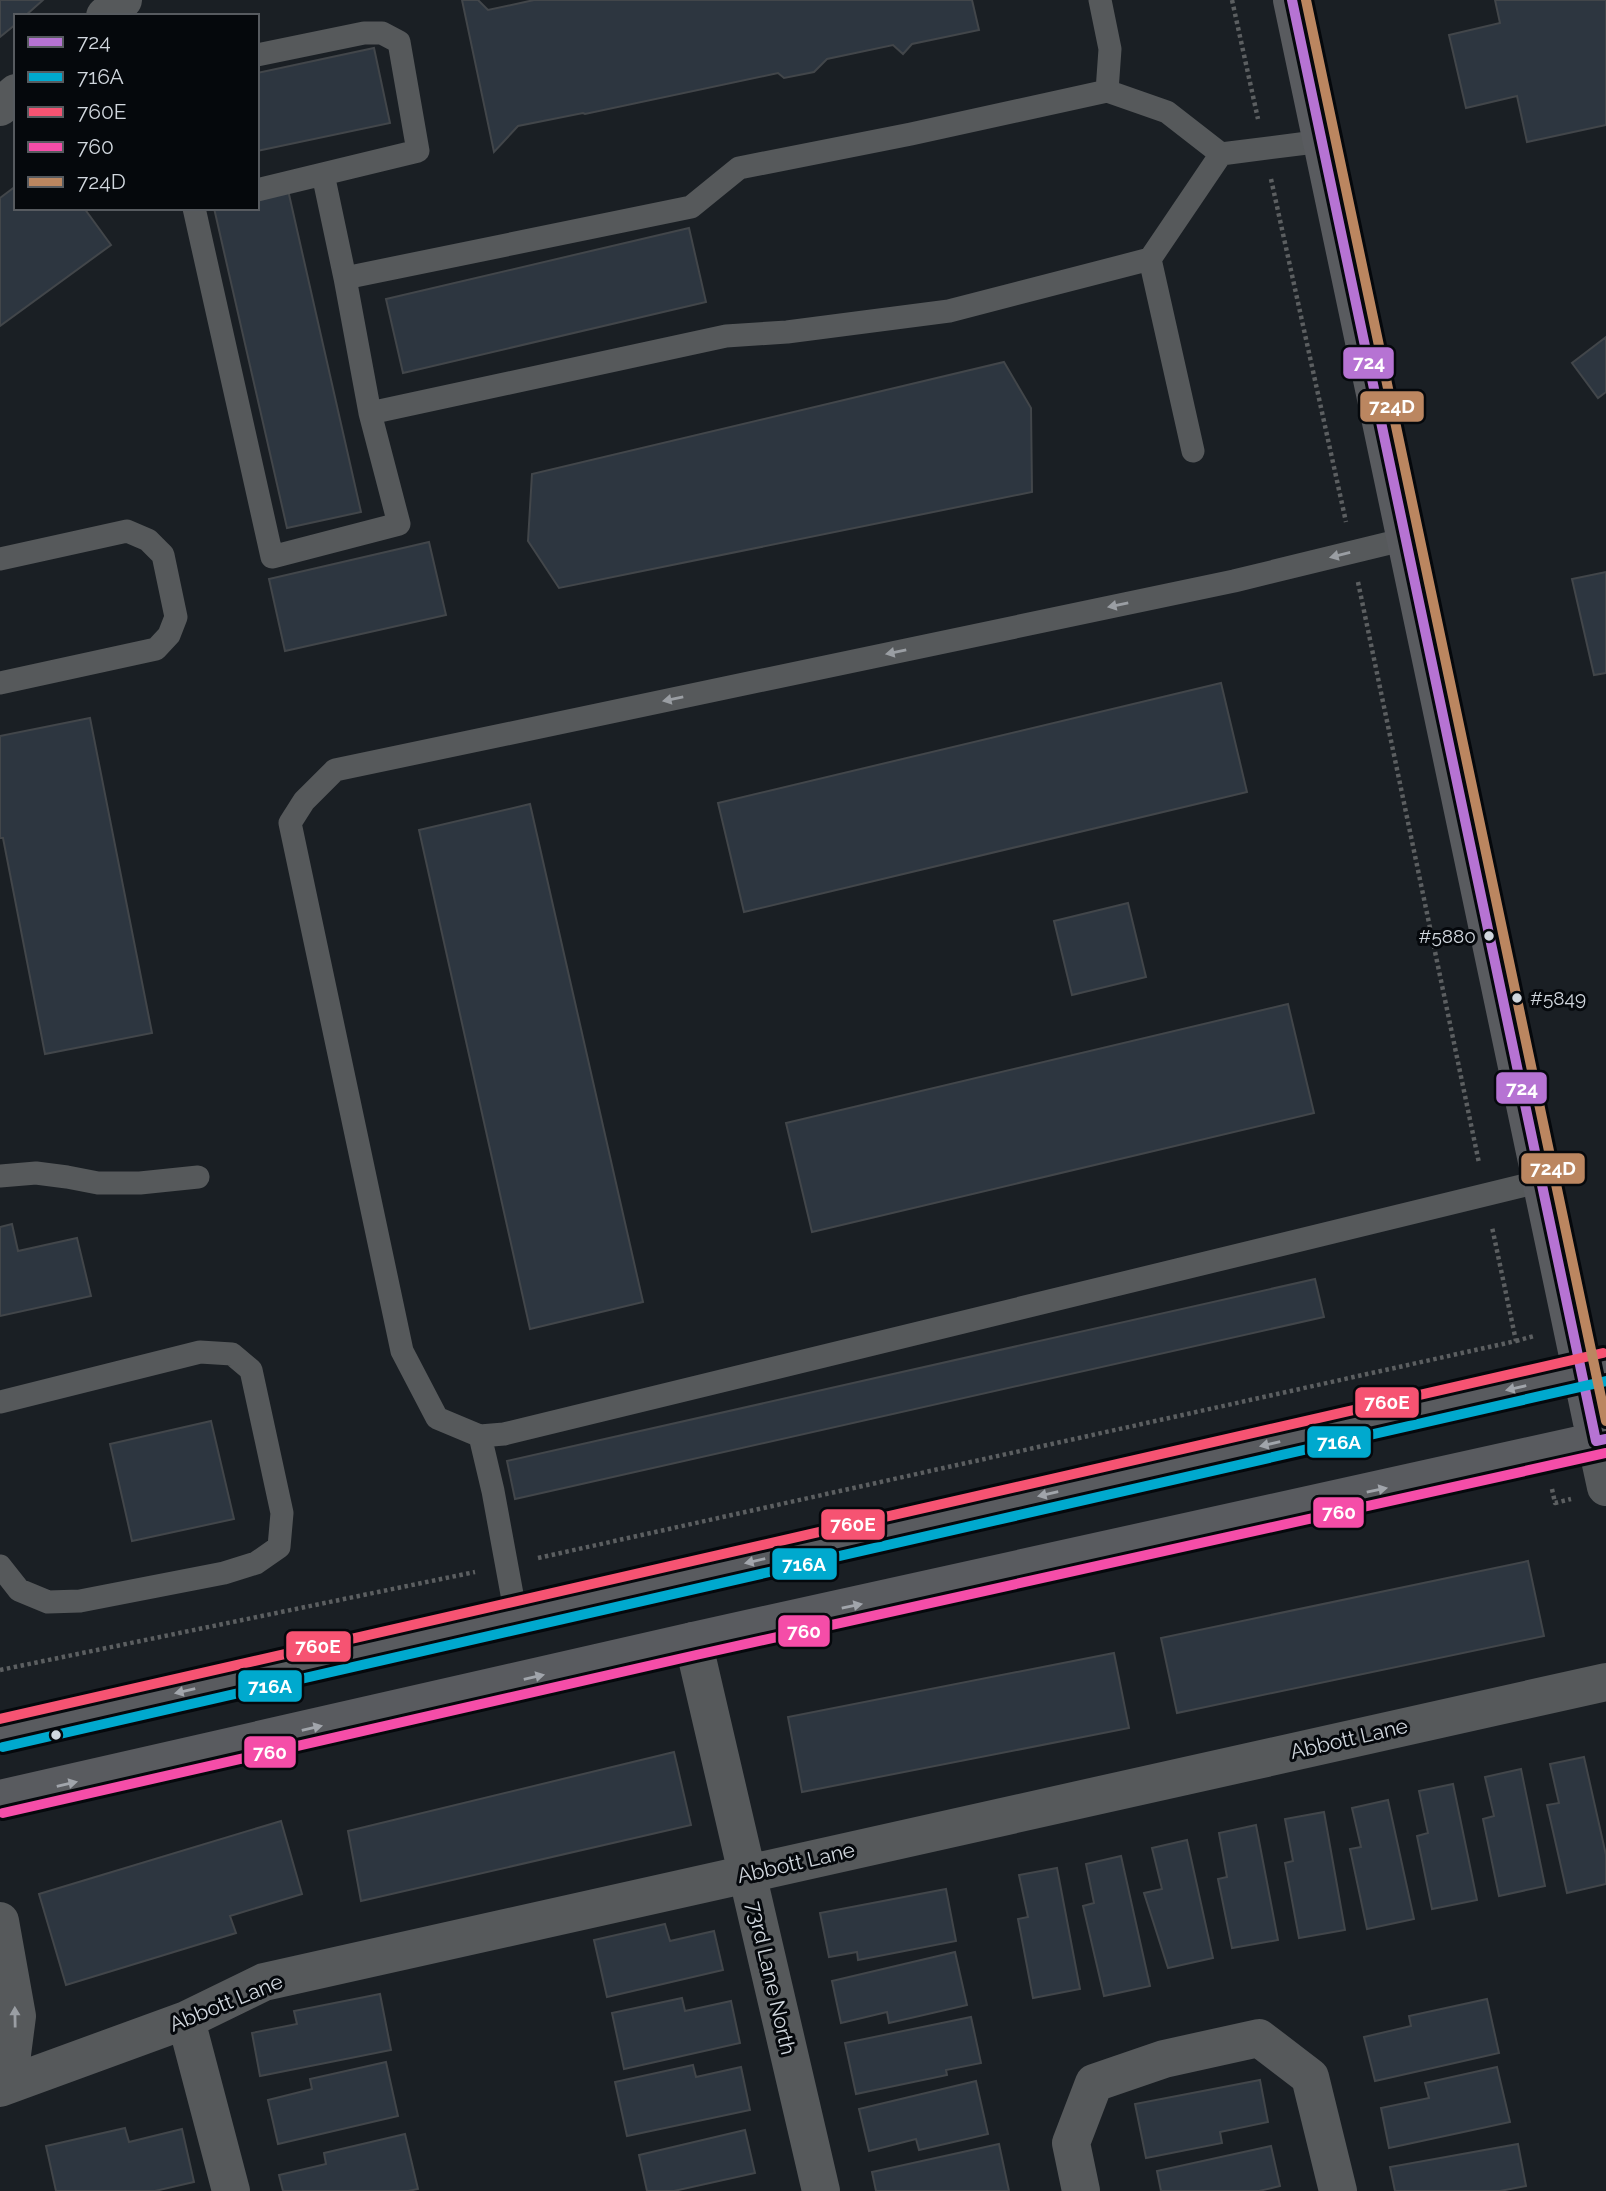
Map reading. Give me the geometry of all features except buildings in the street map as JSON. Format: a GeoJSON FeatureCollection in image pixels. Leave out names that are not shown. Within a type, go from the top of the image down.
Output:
{"type":"FeatureCollection","features":[{"type":"Feature","properties":{"kind":"street"},"geometry":{"type":"LineString","coordinates":[[107,14],[123,0]]}},
{"type":"Feature","properties":{"kind":"street"},"geometry":{"type":"LineString","coordinates":[[1292,0],[1542,1181],[1594,1370],[1606,1487]]}},
{"type":"Feature","properties":{"kind":"street"},"geometry":{"type":"LineString","coordinates":[[0,107],[14,95]]}},
{"type":"Feature","properties":{"kind":"street"},"geometry":{"type":"LineString","coordinates":[[0,1733],[1594,1370]]}},
{"type":"Feature","properties":{"kind":"street"},"geometry":{"type":"LineString","coordinates":[[0,1799],[693,1641],[1601,1440]]}},
{"type":"Feature","properties":{"kind":"street","name":"73rd Lane North"},"geometry":{"type":"LineString","coordinates":[[693,1641],[821,2191]]}},
{"type":"Feature","properties":{"kind":"street","name":"Abbott Lane"},"geometry":{"type":"LineString","coordinates":[[3,2081],[186,2020],[264,1982],[1606,1682]]}},
{"type":"Feature","properties":{"kind":"street"},"geometry":{"type":"LineString","coordinates":[[0,1921],[17,2016],[3,2081]]}},
{"type":"Feature","properties":{"kind":"street"},"geometry":{"type":"LineString","coordinates":[[186,2020],[231,2191]]}},
{"type":"Feature","properties":{"kind":"street"},"geometry":{"type":"LineString","coordinates":[[1081,2191],[1072,2143],[1094,2083],[1164,2060],[1259,2038],[1310,2077],[1338,2191]]}},
{"type":"Feature","properties":{"kind":"lane"},"geometry":{"type":"LineString","coordinates":[[1100,0],[1110,49],[1107,90]]}},
{"type":"Feature","properties":{"kind":"lane"},"geometry":{"type":"LineString","coordinates":[[259,55],[363,33],[382,33],[399,42],[418,151],[259,190]]}},
{"type":"Feature","properties":{"kind":"lane"},"geometry":{"type":"LineString","coordinates":[[345,278],[691,207],[739,168],[911,134],[1107,90],[1167,112],[1221,154],[1323,141]]}},
{"type":"Feature","properties":{"kind":"lane"},"geometry":{"type":"LineString","coordinates":[[370,413],[726,336],[787,332],[949,311],[1150,260],[1221,154]]}},
{"type":"Feature","properties":{"kind":"lane"},"geometry":{"type":"LineString","coordinates":[[194,210],[272,557],[399,524],[370,413],[323,174]]}},
{"type":"Feature","properties":{"kind":"lane"},"geometry":{"type":"LineString","coordinates":[[1150,260],[1193,451]]}},
{"type":"Feature","properties":{"kind":"lane"},"geometry":{"type":"LineString","coordinates":[[0,559],[127,531],[148,540],[163,555],[176,617],[169,635],[156,649],[0,683]]}},
{"type":"Feature","properties":{"kind":"lane"},"geometry":{"type":"LineString","coordinates":[[1406,539],[1213,585],[335,770],[304,800],[290,823],[402,1351],[437,1418],[480,1436],[504,1434],[1542,1181]]}},
{"type":"Feature","properties":{"kind":"lane"},"geometry":{"type":"LineString","coordinates":[[0,1176],[36,1173],[98,1183],[140,1183],[198,1177]]}},
{"type":"Feature","properties":{"kind":"lane"},"geometry":{"type":"LineString","coordinates":[[0,1402],[200,1352],[232,1354],[251,1370],[282,1513],[279,1547],[256,1563],[224,1573],[80,1601],[48,1602],[19,1590],[0,1566]]}},
{"type":"Feature","properties":{"kind":"lane"},"geometry":{"type":"LineString","coordinates":[[480,1436],[516,1616]]}},
{"type":"Feature","properties":{"kind":"path"},"geometry":{"type":"LineString","coordinates":[[0,1670],[506,1565],[1516,1341],[1352,552],[1232,0]]}},
{"type":"Feature","properties":{"kind":"transit line","name":"724"},"geometry":{"type":"LineString","coordinates":[[1292,0],[1596,1441],[1606,1439]]}},
{"type":"Feature","properties":{"kind":"transit line","name":"724D"},"geometry":{"type":"LineString","coordinates":[[1306,0],[1606,1421]]}},
{"type":"Feature","properties":{"kind":"transit line","name":"760E"},"geometry":{"type":"LineString","coordinates":[[0,1719],[1603,1353]]}},
{"type":"Feature","properties":{"kind":"transit line","name":"716A"},"geometry":{"type":"LineString","coordinates":[[3,1747],[1606,1381]]}},
{"type":"Feature","properties":{"kind":"transit line","name":"760"},"geometry":{"type":"LineString","coordinates":[[3,1813],[696,1655],[1606,1453]]}},
{"type":"Feature","properties":{"kind":"place","name":"#5880"},"geometry":{"type":"Point","coordinates":[1489,936]}},
{"type":"Feature","properties":{"kind":"place","name":"#5849"},"geometry":{"type":"Point","coordinates":[1517,998]}}]}
